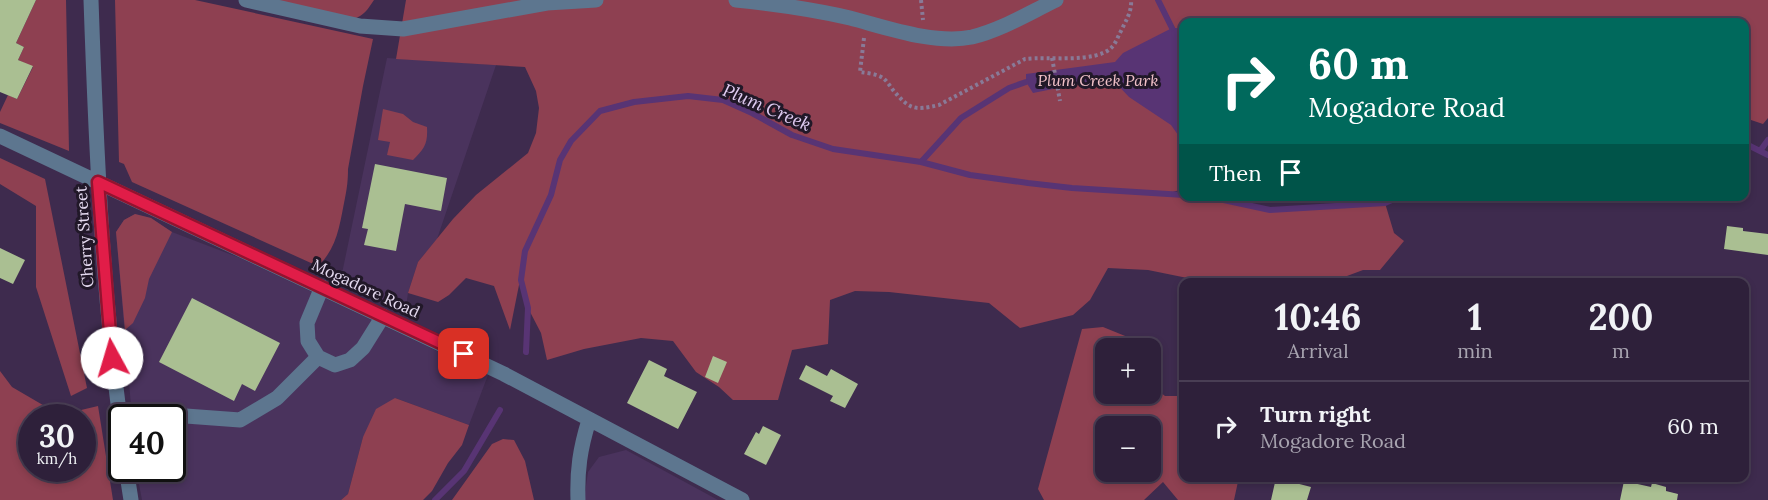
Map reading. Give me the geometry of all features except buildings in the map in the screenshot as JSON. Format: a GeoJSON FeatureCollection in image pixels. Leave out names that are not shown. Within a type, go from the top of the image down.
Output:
{"type":"FeatureCollection","features":[{"type":"Feature","properties":{"kind":"street","name":"Cherry Street"},"geometry":{"type":"LineString","coordinates":[[91,0],[98,182],[117,404]]}},
{"type":"Feature","properties":{"kind":"street"},"geometry":{"type":"LineString","coordinates":[[246,0],[360,26],[403,29],[547,3],[596,0]]}},
{"type":"Feature","properties":{"kind":"street"},"geometry":{"type":"LineString","coordinates":[[531,0],[547,3]]}},
{"type":"Feature","properties":{"kind":"street"},"geometry":{"type":"LineString","coordinates":[[736,0],[772,3],[921,36],[948,38],[971,37],[999,28],[1056,0]]}},
{"type":"Feature","properties":{"kind":"street","name":"Mogadore Road"},"geometry":{"type":"LineString","coordinates":[[0,136],[504,374],[742,500]]}},
{"type":"Feature","properties":{"kind":"street"},"geometry":{"type":"LineString","coordinates":[[322,287],[307,323],[308,341],[318,357],[335,365],[350,360],[363,348],[383,316]]}},
{"type":"Feature","properties":{"kind":"street"},"geometry":{"type":"LineString","coordinates":[[186,416],[240,420],[277,398],[318,357]]}},
{"type":"Feature","properties":{"kind":"street"},"geometry":{"type":"LineString","coordinates":[[578,500],[579,456],[589,420]]}},
{"type":"Feature","properties":{"kind":"street"},"geometry":{"type":"LineString","coordinates":[[128,482],[131,500]]}},
{"type":"Feature","properties":{"kind":"path"},"geometry":{"type":"LineString","coordinates":[[866,22],[860,72],[883,78],[907,106],[924,108],[939,105],[1025,59],[1039,57],[1070,59],[1106,52],[1114,46],[1131,9],[1131,0]]}},
{"type":"Feature","properties":{"kind":"path"},"geometry":{"type":"LineString","coordinates":[[1052,58],[1060,101]]}},
{"type":"Feature","properties":{"kind":"shaded area"},"geometry":{"type":"Polygon","coordinates":[[[1172,28],[1179,28],[1179,136],[1171,125],[1129,97],[1114,81],[1103,79],[1033,93],[1026,82],[1026,74],[1115,62],[1123,53],[1172,28]]]}},
{"type":"Feature","properties":{"kind":"shaded area"},"geometry":{"type":"Polygon","coordinates":[[[387,58],[496,65],[437,239],[418,262],[408,293],[405,314],[340,283],[387,58]]]}},
{"type":"Feature","properties":{"kind":"shaded area"},"geometry":{"type":"Polygon","coordinates":[[[135,214],[151,218],[172,232],[240,258],[488,375],[469,425],[395,398],[363,437],[348,494],[341,500],[142,500],[139,482],[186,482],[186,404],[131,404],[116,232],[124,220],[135,214]]]}},
{"type":"Feature","properties":{"kind":"shaded area"},"geometry":{"type":"Polygon","coordinates":[[[626,450],[718,500],[584,500],[588,472],[599,457],[626,450]]]}},
{"type":"Feature","properties":{"kind":"green space"},"geometry":{"type":"Polygon","coordinates":[[[36,0],[66,0],[69,151],[0,123],[0,112],[8,95],[17,99],[33,67],[18,60],[24,47],[16,43],[36,0]]]}},
{"type":"Feature","properties":{"kind":"green space"},"geometry":{"type":"Polygon","coordinates":[[[115,0],[195,0],[373,39],[348,169],[340,225],[335,242],[320,264],[311,263],[132,182],[124,164],[119,162],[115,0]]]}},
{"type":"Feature","properties":{"kind":"green space"},"geometry":{"type":"Polygon","coordinates":[[[272,0],[374,0],[363,14],[353,19],[272,0]]]}},
{"type":"Feature","properties":{"kind":"green space","name":"Plum Creek Park"},"geometry":{"type":"Polygon","coordinates":[[[406,0],[1768,0],[1768,118],[1763,124],[1749,119],[1749,18],[1179,18],[1179,190],[1166,194],[1179,195],[1179,201],[1227,201],[1270,210],[1385,203],[1394,233],[1404,241],[1380,270],[1363,270],[1342,278],[1187,278],[1148,270],[1108,268],[1090,300],[1073,315],[1020,328],[989,303],[889,292],[855,291],[830,300],[828,344],[792,350],[778,400],[733,400],[719,387],[696,372],[673,341],[641,338],[584,349],[547,360],[541,333],[528,308],[521,280],[523,265],[510,330],[494,286],[466,278],[449,295],[438,302],[408,293],[418,262],[453,219],[476,195],[528,153],[536,133],[539,108],[536,91],[525,67],[396,59],[406,0]]]}},
{"type":"Feature","properties":{"kind":"green space"},"geometry":{"type":"Polygon","coordinates":[[[383,109],[403,114],[413,122],[427,127],[424,146],[413,160],[387,155],[390,142],[378,140],[383,109]]]}},
{"type":"Feature","properties":{"kind":"green space"},"geometry":{"type":"Polygon","coordinates":[[[0,158],[45,179],[87,388],[71,396],[36,287],[36,206],[0,184],[0,158]]]}},
{"type":"Feature","properties":{"kind":"green space"},"geometry":{"type":"Polygon","coordinates":[[[135,214],[151,218],[172,232],[149,279],[145,298],[133,323],[125,330],[116,232],[124,220],[135,214]]]}},
{"type":"Feature","properties":{"kind":"green space"},"geometry":{"type":"Polygon","coordinates":[[[1103,327],[1130,338],[1095,338],[1095,404],[1161,404],[1161,393],[1165,396],[1179,396],[1179,482],[1238,482],[1234,500],[1178,500],[1163,482],[1144,500],[1044,500],[1038,489],[1082,329],[1103,327]]]}},
{"type":"Feature","properties":{"kind":"green space"},"geometry":{"type":"Polygon","coordinates":[[[0,371],[12,387],[41,404],[18,404],[18,482],[96,482],[96,406],[98,406],[108,482],[110,482],[113,500],[0,500],[0,371]]]}},
{"type":"Feature","properties":{"kind":"green space"},"geometry":{"type":"Polygon","coordinates":[[[395,398],[469,425],[462,445],[448,463],[432,491],[423,500],[341,500],[348,494],[363,437],[376,409],[395,398]]]}},
{"type":"Feature","properties":{"kind":"green space"},"geometry":{"type":"Polygon","coordinates":[[[503,439],[514,440],[525,461],[534,500],[452,500],[492,444],[503,439]]]}},
{"type":"Feature","properties":{"kind":"waterway"},"geometry":{"type":"LineString","coordinates":[[1158,0],[1172,28]]}},
{"type":"Feature","properties":{"kind":"waterway"},"geometry":{"type":"LineString","coordinates":[[921,162],[961,118],[1009,88],[1026,82]]}},
{"type":"Feature","properties":{"kind":"waterway","name":"Plum Creek"},"geometry":{"type":"LineString","coordinates":[[526,352],[528,308],[521,280],[525,251],[551,195],[560,160],[571,141],[600,111],[634,102],[688,96],[723,100],[792,135],[833,149],[921,162],[970,175],[1028,183],[1179,195]]}},
{"type":"Feature","properties":{"kind":"waterway"},"geometry":{"type":"LineString","coordinates":[[1760,151],[1768,140]]}},
{"type":"Feature","properties":{"kind":"waterway","name":"Plum Creek"},"geometry":{"type":"LineString","coordinates":[[1749,146],[1768,155]]}},
{"type":"Feature","properties":{"kind":"waterway","name":"Plum Creek"},"geometry":{"type":"LineString","coordinates":[[1228,201],[1270,210],[1390,201]]}},
{"type":"Feature","properties":{"kind":"waterway","name":"Plum Creek"},"geometry":{"type":"LineString","coordinates":[[435,500],[464,471],[500,410]]}},
{"type":"Feature","properties":{"kind":"route"},"geometry":{"type":"LineString","coordinates":[[112,358],[98,182],[464,354]]}}]}
